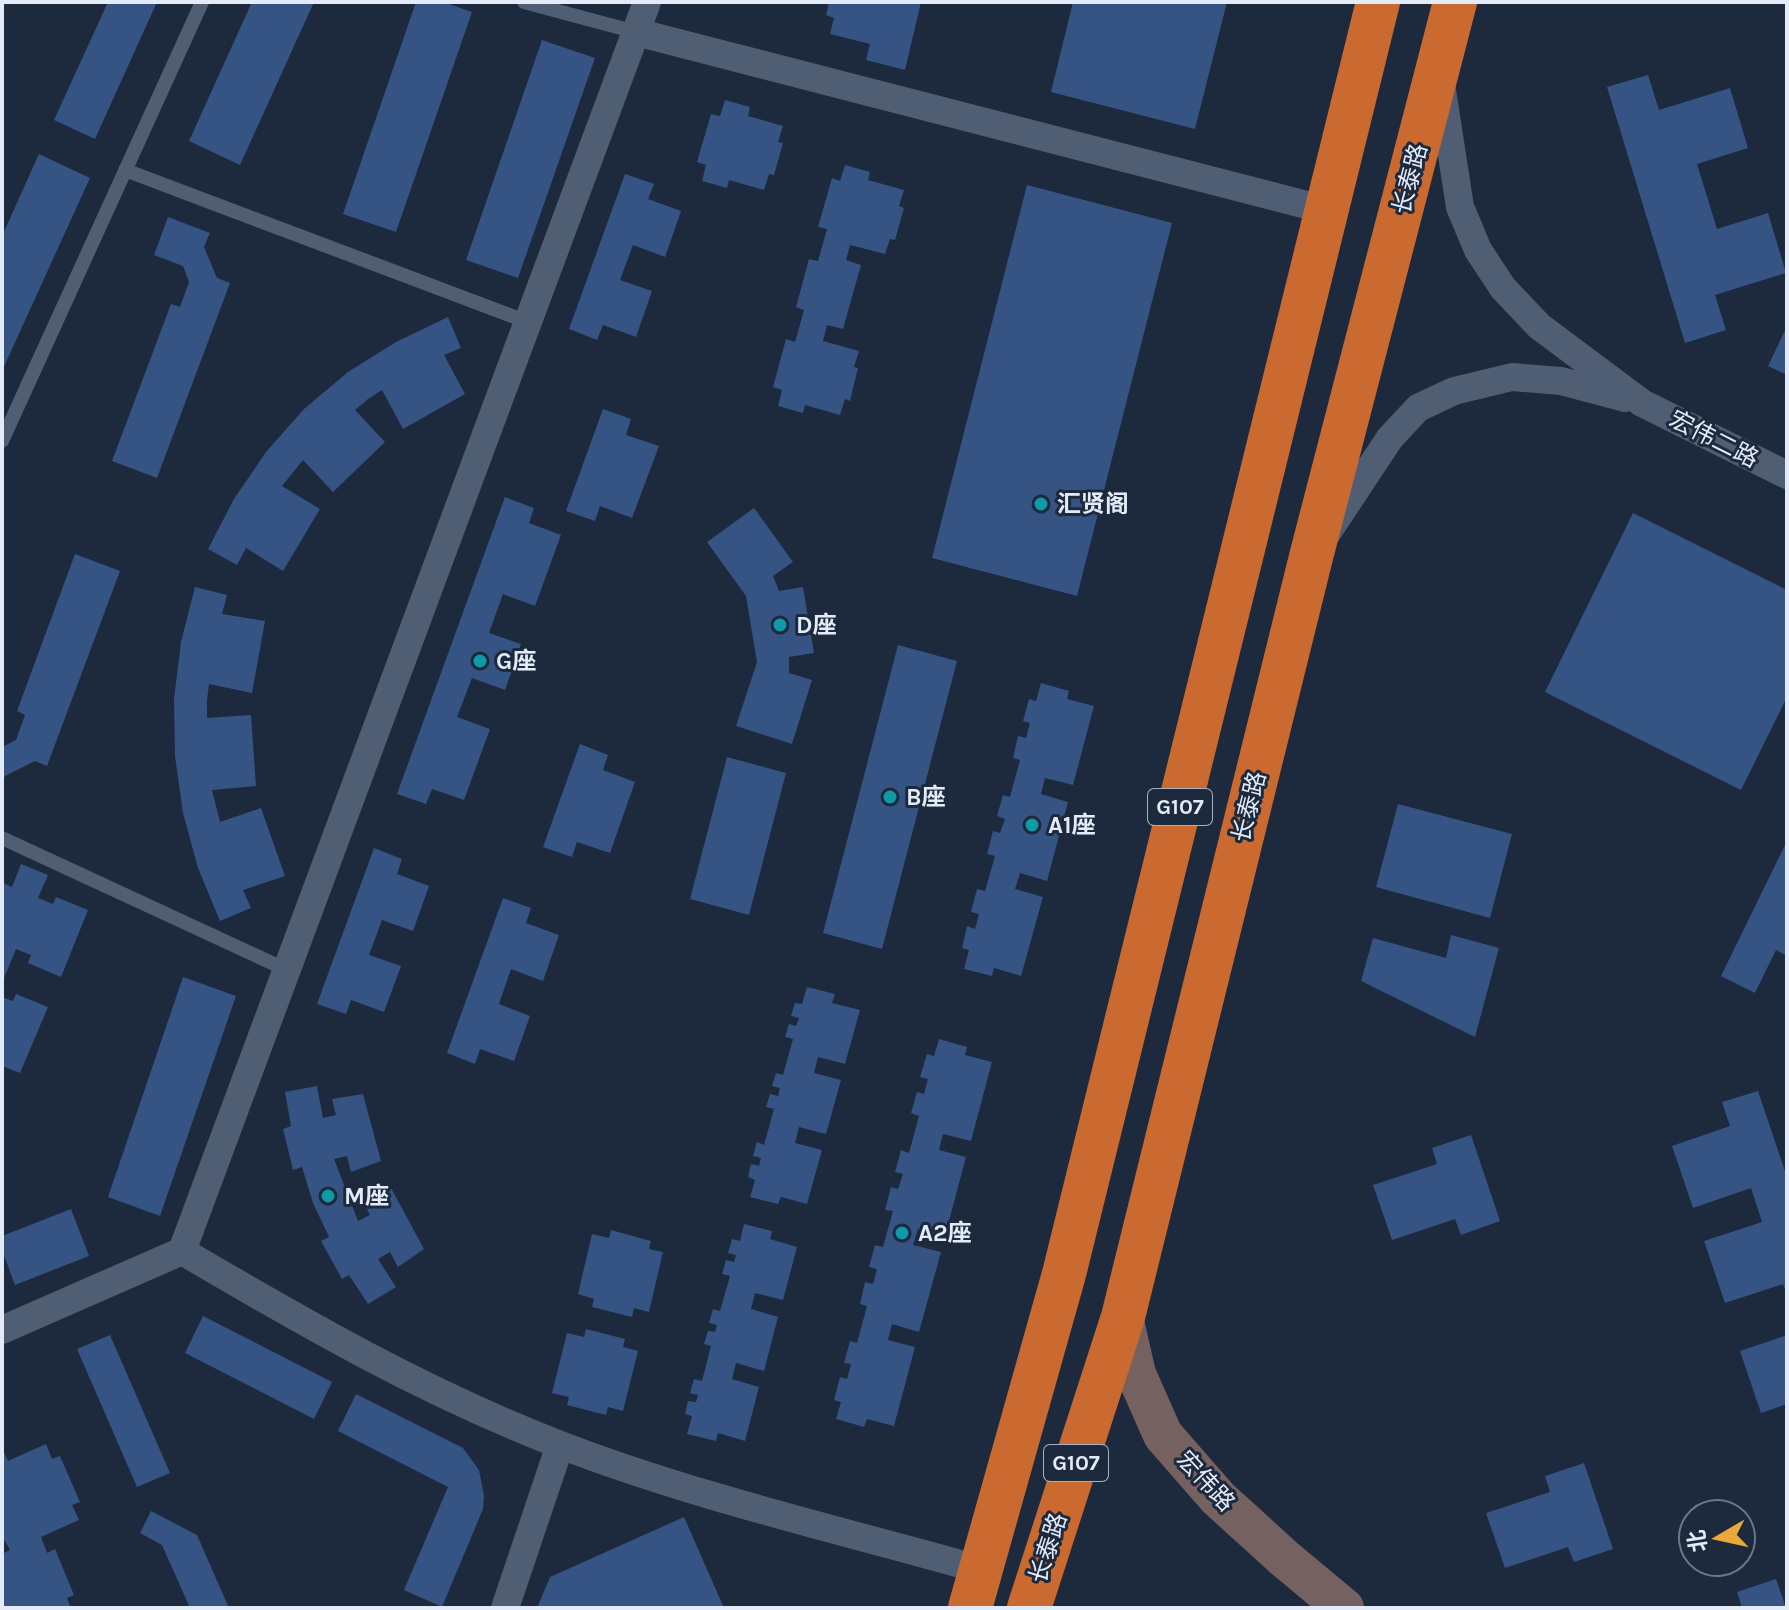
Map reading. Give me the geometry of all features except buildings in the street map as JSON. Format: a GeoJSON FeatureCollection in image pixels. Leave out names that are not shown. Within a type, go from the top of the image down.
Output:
{"type":"FeatureCollection","features":[{"type":"Feature","properties":{"kind":"highway","name":"G107"},"geometry":{"type":"LineString","coordinates":[[976,1589],[1064,1274],[1378,2]]}},
{"type":"Feature","properties":{"kind":"highway","name":"长泰路"},"geometry":{"type":"LineString","coordinates":[[1029,1608],[1123,1317],[1311,557],[1455,2]]}},
{"type":"Feature","properties":{"kind":"street"},"geometry":{"type":"LineString","coordinates":[[2,1330],[182,1251],[647,2]]}},
{"type":"Feature","properties":{"kind":"street"},"geometry":{"type":"LineString","coordinates":[[636,32],[1326,210]]}},
{"type":"Feature","properties":{"kind":"street"},"geometry":{"type":"LineString","coordinates":[[1439,68],[1460,207],[1478,250],[1503,288],[1539,326],[1642,403]]}},
{"type":"Feature","properties":{"kind":"street"},"geometry":{"type":"LineString","coordinates":[[1311,557],[1390,438],[1418,408],[1454,391],[1512,377],[1561,381],[1642,403]]}},
{"type":"Feature","properties":{"kind":"street","name":"宏伟二路"},"geometry":{"type":"LineString","coordinates":[[1642,403],[1787,475]]}},
{"type":"Feature","properties":{"kind":"street"},"geometry":{"type":"LineString","coordinates":[[182,1251],[328,1337],[482,1413],[560,1445],[976,1589]]}},
{"type":"Feature","properties":{"kind":"street","name":"宏伟路"},"geometry":{"type":"LineString","coordinates":[[1123,1317],[1136,1374],[1163,1435],[1218,1498],[1344,1608]]}},
{"type":"Feature","properties":{"kind":"street"},"geometry":{"type":"LineString","coordinates":[[505,1608],[560,1445]]}},
{"type":"Feature","properties":{"kind":"lane"},"geometry":{"type":"LineString","coordinates":[[2,441],[202,2]]}},
{"type":"Feature","properties":{"kind":"lane"},"geometry":{"type":"LineString","coordinates":[[524,2],[636,32]]}},
{"type":"Feature","properties":{"kind":"lane"},"geometry":{"type":"LineString","coordinates":[[125,170],[528,322]]}},
{"type":"Feature","properties":{"kind":"lane"},"geometry":{"type":"LineString","coordinates":[[2,838],[287,970]]}},
{"type":"Feature","properties":{"kind":"place","name":"汇贤阁"},"geometry":{"type":"Point","coordinates":[1041,504]}},
{"type":"Feature","properties":{"kind":"place","name":"D座"},"geometry":{"type":"Point","coordinates":[780,625]}},
{"type":"Feature","properties":{"kind":"place","name":"G座"},"geometry":{"type":"Point","coordinates":[480,661]}},
{"type":"Feature","properties":{"kind":"place","name":"B座"},"geometry":{"type":"Point","coordinates":[890,797]}},
{"type":"Feature","properties":{"kind":"place","name":"A1座"},"geometry":{"type":"Point","coordinates":[1032,825]}},
{"type":"Feature","properties":{"kind":"place","name":"M座"},"geometry":{"type":"Point","coordinates":[328,1196]}},
{"type":"Feature","properties":{"kind":"place","name":"A2座"},"geometry":{"type":"Point","coordinates":[902,1233]}}]}
